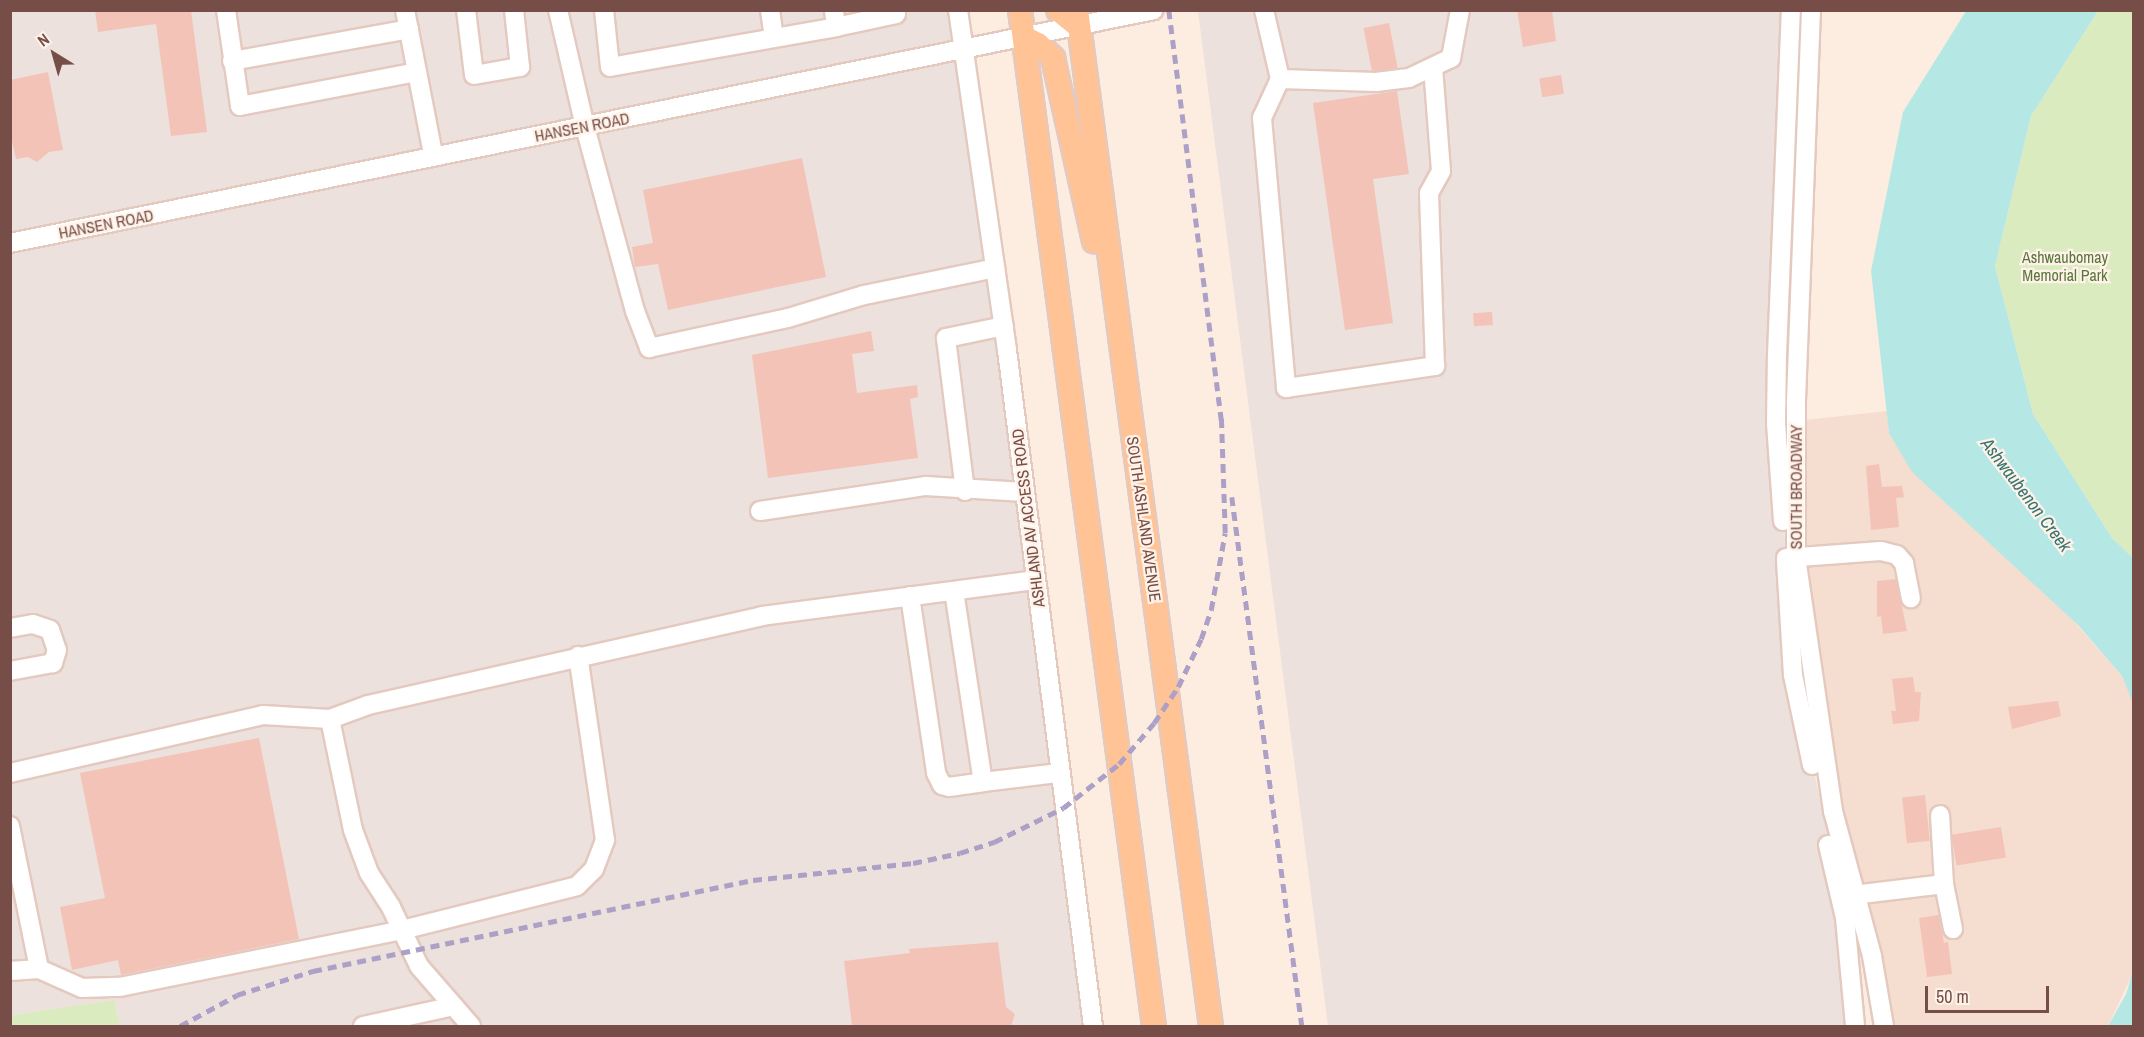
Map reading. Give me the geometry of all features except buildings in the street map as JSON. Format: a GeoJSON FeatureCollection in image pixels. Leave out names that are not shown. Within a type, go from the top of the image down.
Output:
{"type":"FeatureCollection","features":[{"type":"Feature","properties":{"kind":"main road"},"geometry":{"type":"LineString","coordinates":[[1020,10],[1154,1026]]}},
{"type":"Feature","properties":{"kind":"main road"},"geometry":{"type":"LineString","coordinates":[[1058,10],[1078,19]]}},
{"type":"Feature","properties":{"kind":"main road","name":"SOUTH ASHLAND AVENUE"},"geometry":{"type":"LineString","coordinates":[[1078,19],[1211,1026]]}},
{"type":"Feature","properties":{"kind":"main road"},"geometry":{"type":"LineString","coordinates":[[1024,37],[1038,44],[1053,58],[1095,245],[1113,282]]}},
{"type":"Feature","properties":{"kind":"street"},"geometry":{"type":"LineString","coordinates":[[226,10],[240,106],[417,72]]}},
{"type":"Feature","properties":{"kind":"street"},"geometry":{"type":"LineString","coordinates":[[405,10],[433,154]]}},
{"type":"Feature","properties":{"kind":"street"},"geometry":{"type":"LineString","coordinates":[[466,10],[474,75],[520,67],[514,10]]}},
{"type":"Feature","properties":{"kind":"street"},"geometry":{"type":"LineString","coordinates":[[558,10],[585,127],[635,312],[649,348],[788,318],[864,295],[995,268]]}},
{"type":"Feature","properties":{"kind":"street"},"geometry":{"type":"LineString","coordinates":[[604,10],[610,67],[774,38],[835,19],[896,14],[896,10]]}},
{"type":"Feature","properties":{"kind":"street"},"geometry":{"type":"LineString","coordinates":[[770,10],[774,38]]}},
{"type":"Feature","properties":{"kind":"street","name":"ASHLAND AV ACCESS ROAD"},"geometry":{"type":"LineString","coordinates":[[958,10],[1004,326],[1059,773],[1093,1026]]}},
{"type":"Feature","properties":{"kind":"street","name":"HANSEN ROAD"},"geometry":{"type":"LineString","coordinates":[[10,243],[433,154],[585,127],[1024,37],[1078,19],[1154,10]]}},
{"type":"Feature","properties":{"kind":"street"},"geometry":{"type":"LineString","coordinates":[[1264,10],[1280,79],[1262,118],[1286,388],[1435,366],[1428,194],[1441,171],[1433,67]]}},
{"type":"Feature","properties":{"kind":"street"},"geometry":{"type":"LineString","coordinates":[[1280,79],[1376,82],[1409,78],[1451,58],[1460,10]]}},
{"type":"Feature","properties":{"kind":"street","name":"SOUTH BROADWAY"},"geometry":{"type":"LineString","coordinates":[[1791,10],[1776,355],[1776,423],[1791,557]]}},
{"type":"Feature","properties":{"kind":"street","name":"SOUTH BROADWAY"},"geometry":{"type":"LineString","coordinates":[[1811,10],[1791,557],[1794,675],[1847,896],[1872,956],[1884,1026]]}},
{"type":"Feature","properties":{"kind":"street"},"geometry":{"type":"LineString","coordinates":[[232,61],[409,29]]}},
{"type":"Feature","properties":{"kind":"street"},"geometry":{"type":"LineString","coordinates":[[965,491],[946,338],[1004,326]]}},
{"type":"Feature","properties":{"kind":"street"},"geometry":{"type":"LineString","coordinates":[[760,511],[926,486],[965,491],[1024,492]]}},
{"type":"Feature","properties":{"kind":"street"},"geometry":{"type":"LineString","coordinates":[[1791,557],[1881,551],[1897,555],[1904,563],[1911,598]]}},
{"type":"Feature","properties":{"kind":"street"},"geometry":{"type":"LineString","coordinates":[[10,773],[263,715],[330,718],[368,705],[762,616],[1035,580]]}},
{"type":"Feature","properties":{"kind":"street"},"geometry":{"type":"LineString","coordinates":[[954,591],[983,782]]}},
{"type":"Feature","properties":{"kind":"street"},"geometry":{"type":"LineString","coordinates":[[910,597],[936,773],[942,785],[949,787],[1059,773]]}},
{"type":"Feature","properties":{"kind":"street"},"geometry":{"type":"LineString","coordinates":[[10,628],[33,624],[50,630],[57,650],[53,663],[10,671]]}},
{"type":"Feature","properties":{"kind":"street"},"geometry":{"type":"LineString","coordinates":[[10,970],[39,969],[82,988],[120,987],[402,930],[577,886],[594,869],[605,840],[578,656]]}},
{"type":"Feature","properties":{"kind":"street"},"geometry":{"type":"LineString","coordinates":[[330,718],[353,830],[369,873],[402,930],[419,966],[471,1026]]}},
{"type":"Feature","properties":{"kind":"street"},"geometry":{"type":"LineString","coordinates":[[1940,816],[1944,884],[1953,929]]}},
{"type":"Feature","properties":{"kind":"street"},"geometry":{"type":"LineString","coordinates":[[10,826],[39,969]]}},
{"type":"Feature","properties":{"kind":"street"},"geometry":{"type":"LineString","coordinates":[[1847,896],[1944,884]]}},
{"type":"Feature","properties":{"kind":"street","name":"SOUTH BROADWAY"},"geometry":{"type":"LineString","coordinates":[[1847,896],[1855,1026]]}},
{"type":"Feature","properties":{"kind":"street"},"geometry":{"type":"LineString","coordinates":[[363,1026],[454,1006]]}},
{"type":"Feature","properties":{"kind":"shaded area"},"geometry":{"type":"Polygon","coordinates":[[[10,11],[958,11],[1093,1026],[120,1026],[114,1000],[11,1015],[10,11]]]}},
{"type":"Feature","properties":{"kind":"shaded area"},"geometry":{"type":"Polygon","coordinates":[[[1198,11],[1791,11],[1783,514],[1789,597],[1807,738],[1845,918],[1855,1026],[1328,1026],[1198,11]]]}},
{"type":"Feature","properties":{"kind":"shaded area"},"geometry":{"type":"Polygon","coordinates":[[[1887,411],[1889,433],[1954,511],[2055,600],[2122,676],[2134,703],[2134,971],[2108,1026],[1884,1026],[1814,670],[1796,421],[1887,411]]]}},
{"type":"Feature","properties":{"kind":"green space","name":"Ashwaubomay Memorial Park"},"geometry":{"type":"Polygon","coordinates":[[[2098,11],[2133,11],[2133,558],[2112,538],[2033,414],[1995,266],[2031,116],[2098,11]]]}},
{"type":"Feature","properties":{"kind":"green space"},"geometry":{"type":"Polygon","coordinates":[[[114,1000],[120,1026],[11,1026],[11,1015],[114,1000]]]}},
{"type":"Feature","properties":{"kind":"water","name":"Ashwaubenon Creek"},"geometry":{"type":"Polygon","coordinates":[[[1966,11],[2098,11],[2031,116],[1995,266],[2033,414],[2112,538],[2133,558],[2133,703],[2122,676],[2078,625],[1912,472],[1889,433],[1871,271],[1903,112],[1966,11]]]}},
{"type":"Feature","properties":{"kind":"water"},"geometry":{"type":"Polygon","coordinates":[[[2133,971],[2133,1026],[2108,1026],[2126,994],[2133,971]]]}},
{"type":"Feature","properties":{"kind":"railway"},"geometry":{"type":"LineString","coordinates":[[1169,10],[1222,423]]}},
{"type":"Feature","properties":{"kind":"railway"},"geometry":{"type":"LineString","coordinates":[[180,1026],[237,995],[313,971],[753,880],[913,863],[960,853],[994,842],[1063,808],[1119,764],[1154,723],[1178,687],[1201,639],[1211,610],[1225,533],[1221,414]]}},
{"type":"Feature","properties":{"kind":"railway"},"geometry":{"type":"LineString","coordinates":[[1232,497],[1302,1026]]}}]}
